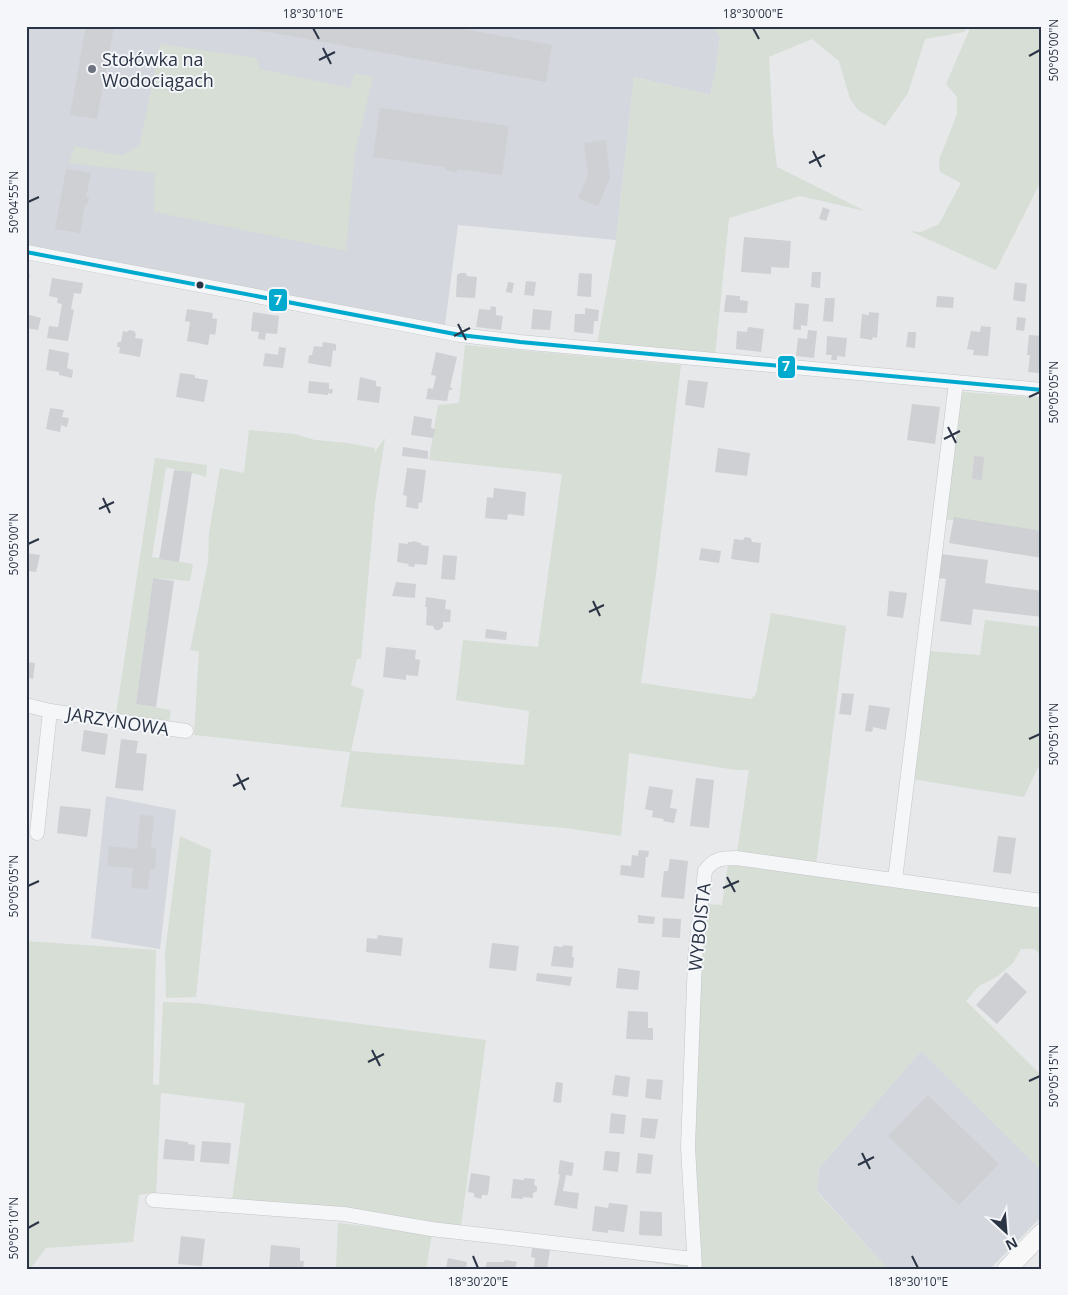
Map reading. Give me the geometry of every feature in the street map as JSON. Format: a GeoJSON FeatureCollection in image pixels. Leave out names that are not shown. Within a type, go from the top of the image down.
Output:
{"type":"FeatureCollection","features":[{"type":"Feature","properties":{"kind":"main road"},"geometry":{"type":"LineString","coordinates":[[1007,1269],[1042,1233]]}},
{"type":"Feature","properties":{"kind":"street"},"geometry":{"type":"LineString","coordinates":[[26,252],[460,335],[1042,390]]}},
{"type":"Feature","properties":{"kind":"street"},"geometry":{"type":"LineString","coordinates":[[895,880],[956,382]]}},
{"type":"Feature","properties":{"kind":"street","name":"JARZYNOWA"},"geometry":{"type":"LineString","coordinates":[[26,705],[186,731]]}},
{"type":"Feature","properties":{"kind":"street","name":"JARZYNOWA"},"geometry":{"type":"LineString","coordinates":[[37,833],[50,710]]}},
{"type":"Feature","properties":{"kind":"street","name":"WYBOISTA"},"geometry":{"type":"LineString","coordinates":[[694,1264],[688,1147],[695,959],[705,871],[709,865],[718,858],[736,858],[1042,901]]}},
{"type":"Feature","properties":{"kind":"street"},"geometry":{"type":"LineString","coordinates":[[153,1200],[344,1214],[431,1229],[694,1264]]}},
{"type":"Feature","properties":{"kind":"shaded area"},"geometry":{"type":"Polygon","coordinates":[[[26,26],[712,26],[720,36],[716,69],[710,95],[634,77],[616,240],[458,225],[444,333],[207,279],[26,245],[26,26]]]}},
{"type":"Feature","properties":{"kind":"shaded area"},"geometry":{"type":"Polygon","coordinates":[[[712,26],[967,26],[964,32],[925,39],[908,93],[885,126],[858,110],[850,99],[839,61],[812,39],[769,57],[773,133],[777,167],[865,211],[800,196],[729,218],[715,356],[597,344],[616,240],[634,77],[710,95],[716,69],[720,36],[712,26]]]}},
{"type":"Feature","properties":{"kind":"shaded area"},"geometry":{"type":"Polygon","coordinates":[[[971,26],[1042,26],[1042,179],[996,270],[910,231],[921,232],[939,224],[961,183],[940,172],[939,160],[957,114],[957,97],[946,84],[971,26]]]}},
{"type":"Feature","properties":{"kind":"shaded area"},"geometry":{"type":"Polygon","coordinates":[[[160,44],[256,58],[260,69],[350,88],[355,73],[373,77],[355,153],[346,251],[154,212],[155,173],[69,163],[75,146],[122,156],[140,144],[160,44]]]}},
{"type":"Feature","properties":{"kind":"shaded area"},"geometry":{"type":"Polygon","coordinates":[[[465,345],[681,365],[641,683],[751,699],[756,694],[771,613],[846,626],[816,865],[737,853],[749,770],[736,770],[629,753],[621,836],[565,828],[341,807],[350,752],[194,735],[199,651],[190,650],[208,562],[209,533],[220,468],[244,473],[249,430],[295,434],[315,440],[375,448],[374,453],[385,438],[375,502],[361,659],[357,659],[351,685],[364,690],[351,751],[524,765],[529,711],[456,700],[463,640],[538,647],[562,474],[429,460],[438,405],[459,403],[465,345]]]}},
{"type":"Feature","properties":{"kind":"shaded area"},"geometry":{"type":"Polygon","coordinates":[[[963,392],[1042,398],[1042,531],[944,519],[956,425],[963,392]]]}},
{"type":"Feature","properties":{"kind":"shaded area"},"geometry":{"type":"Polygon","coordinates":[[[155,458],[207,465],[206,477],[166,467],[152,557],[193,564],[190,581],[153,578],[136,704],[171,710],[169,722],[116,714],[155,458]]]}},
{"type":"Feature","properties":{"kind":"shaded area"},"geometry":{"type":"Polygon","coordinates":[[[985,620],[1042,627],[1042,768],[1038,767],[1024,797],[911,779],[927,651],[980,655],[985,620]]]}},
{"type":"Feature","properties":{"kind":"shaded area"},"geometry":{"type":"Polygon","coordinates":[[[106,796],[176,810],[160,949],[91,938],[106,796]]]}},
{"type":"Feature","properties":{"kind":"shaded area"},"geometry":{"type":"Polygon","coordinates":[[[180,836],[211,850],[196,997],[166,998],[165,952],[180,836]]]}},
{"type":"Feature","properties":{"kind":"shaded area"},"geometry":{"type":"Polygon","coordinates":[[[728,865],[897,884],[1042,909],[1042,956],[1034,949],[1021,949],[1013,963],[998,976],[979,986],[966,1001],[1042,1076],[1042,1171],[921,1051],[819,1168],[817,1192],[888,1269],[686,1268],[606,1255],[701,1250],[695,1152],[695,1062],[705,904],[722,905],[728,865]]]}},
{"type":"Feature","properties":{"kind":"shaded area"},"geometry":{"type":"Polygon","coordinates":[[[26,941],[156,950],[153,1084],[159,1085],[163,1002],[197,1003],[486,1040],[461,1226],[366,1211],[232,1200],[245,1103],[161,1093],[156,1194],[139,1195],[133,1242],[46,1248],[30,1269],[26,1269],[26,941]]]}},
{"type":"Feature","properties":{"kind":"shaded area"},"geometry":{"type":"Polygon","coordinates":[[[921,1051],[1042,1170],[1042,1216],[990,1269],[888,1269],[817,1191],[819,1168],[921,1051]]]}},
{"type":"Feature","properties":{"kind":"shaded area"},"geometry":{"type":"Polygon","coordinates":[[[338,1223],[432,1234],[426,1269],[336,1269],[338,1223]]]}},
{"type":"Feature","properties":{"kind":"building"},"geometry":{"type":"Polygon","coordinates":[[[86,26],[114,26],[97,119],[70,115],[86,26]]]}},
{"type":"Feature","properties":{"kind":"building"},"geometry":{"type":"Polygon","coordinates":[[[235,26],[446,26],[552,45],[546,82],[235,26]]]}},
{"type":"Feature","properties":{"kind":"building"},"geometry":{"type":"Polygon","coordinates":[[[380,108],[509,126],[502,175],[457,169],[457,172],[445,170],[445,167],[373,157],[380,108]]]}},
{"type":"Feature","properties":{"kind":"building"},"geometry":{"type":"Polygon","coordinates":[[[606,140],[610,178],[598,206],[578,198],[588,175],[584,143],[606,140]]]}},
{"type":"Feature","properties":{"kind":"building"},"geometry":{"type":"Polygon","coordinates":[[[66,169],[91,173],[86,197],[89,197],[88,204],[85,204],[80,233],[55,229],[66,169]]]}},
{"type":"Feature","properties":{"kind":"building"},"geometry":{"type":"Polygon","coordinates":[[[823,207],[830,210],[826,221],[819,219],[823,207]]]}},
{"type":"Feature","properties":{"kind":"building"},"geometry":{"type":"Polygon","coordinates":[[[744,237],[791,241],[789,268],[771,267],[771,274],[741,272],[744,237]]]}},
{"type":"Feature","properties":{"kind":"building"},"geometry":{"type":"Polygon","coordinates":[[[812,272],[821,272],[820,288],[811,287],[812,272]]]}},
{"type":"Feature","properties":{"kind":"building"},"geometry":{"type":"Polygon","coordinates":[[[460,273],[477,277],[475,298],[456,297],[457,275],[460,273]]]}},
{"type":"Feature","properties":{"kind":"building"},"geometry":{"type":"Polygon","coordinates":[[[579,273],[592,274],[591,297],[577,296],[579,273]]]}},
{"type":"Feature","properties":{"kind":"building"},"geometry":{"type":"Polygon","coordinates":[[[26,274],[30,275],[27,302],[26,274]]]}},
{"type":"Feature","properties":{"kind":"building"},"geometry":{"type":"Polygon","coordinates":[[[52,278],[83,283],[81,294],[74,293],[71,309],[74,310],[68,341],[47,338],[49,326],[58,327],[62,304],[57,303],[58,298],[49,296],[52,278]]]}},
{"type":"Feature","properties":{"kind":"building"},"geometry":{"type":"Polygon","coordinates":[[[526,281],[536,282],[534,296],[524,295],[526,281]]]}},
{"type":"Feature","properties":{"kind":"building"},"geometry":{"type":"Polygon","coordinates":[[[508,282],[514,283],[512,293],[506,292],[508,282]]]}},
{"type":"Feature","properties":{"kind":"building"},"geometry":{"type":"Polygon","coordinates":[[[1015,282],[1027,284],[1025,302],[1013,300],[1015,282]]]}},
{"type":"Feature","properties":{"kind":"building"},"geometry":{"type":"Polygon","coordinates":[[[726,295],[740,296],[740,300],[748,301],[747,313],[724,312],[726,295]]]}},
{"type":"Feature","properties":{"kind":"building"},"geometry":{"type":"Polygon","coordinates":[[[937,296],[954,297],[953,308],[936,307],[937,296]]]}},
{"type":"Feature","properties":{"kind":"building"},"geometry":{"type":"Polygon","coordinates":[[[825,298],[835,298],[833,322],[823,321],[825,298]]]}},
{"type":"Feature","properties":{"kind":"building"},"geometry":{"type":"Polygon","coordinates":[[[795,303],[809,304],[807,326],[801,325],[801,330],[793,329],[795,303]]]}},
{"type":"Feature","properties":{"kind":"building"},"geometry":{"type":"Polygon","coordinates":[[[491,306],[496,307],[496,315],[503,316],[501,330],[476,327],[479,309],[490,310],[491,306]]]}},
{"type":"Feature","properties":{"kind":"building"},"geometry":{"type":"Polygon","coordinates":[[[585,308],[599,310],[598,321],[594,321],[593,334],[574,332],[575,314],[585,314],[585,308]]]}},
{"type":"Feature","properties":{"kind":"building"},"geometry":{"type":"Polygon","coordinates":[[[187,309],[213,313],[212,318],[217,319],[215,335],[210,334],[208,345],[187,341],[190,322],[185,321],[187,309]]]}},
{"type":"Feature","properties":{"kind":"building"},"geometry":{"type":"Polygon","coordinates":[[[533,309],[552,311],[550,330],[531,329],[533,309]]]}},
{"type":"Feature","properties":{"kind":"building"},"geometry":{"type":"Polygon","coordinates":[[[253,312],[279,316],[277,334],[266,333],[265,340],[258,339],[259,332],[251,331],[253,312]]]}},
{"type":"Feature","properties":{"kind":"building"},"geometry":{"type":"Polygon","coordinates":[[[869,312],[879,313],[877,338],[873,337],[872,340],[860,338],[862,314],[869,315],[869,312]]]}},
{"type":"Feature","properties":{"kind":"building"},"geometry":{"type":"Polygon","coordinates":[[[26,314],[41,318],[38,330],[26,328],[26,314]]]}},
{"type":"Feature","properties":{"kind":"building"},"geometry":{"type":"Polygon","coordinates":[[[1017,317],[1026,318],[1024,331],[1016,330],[1017,317]]]}},
{"type":"Feature","properties":{"kind":"building"},"geometry":{"type":"Polygon","coordinates":[[[981,326],[991,327],[988,356],[973,355],[974,350],[967,349],[971,331],[980,332],[981,326]]]}},
{"type":"Feature","properties":{"kind":"building"},"geometry":{"type":"Polygon","coordinates":[[[748,327],[764,329],[761,352],[736,349],[737,331],[747,332],[748,327]]]}},
{"type":"Feature","properties":{"kind":"building"},"geometry":{"type":"Polygon","coordinates":[[[129,330],[134,331],[136,334],[135,338],[143,339],[140,357],[119,353],[120,347],[117,347],[118,342],[121,342],[123,331],[127,332],[129,330]]]}},
{"type":"Feature","properties":{"kind":"building"},"geometry":{"type":"Polygon","coordinates":[[[808,330],[817,331],[814,358],[796,356],[798,338],[807,339],[808,330]]]}},
{"type":"Feature","properties":{"kind":"building"},"geometry":{"type":"Polygon","coordinates":[[[908,332],[916,332],[915,348],[906,347],[908,332]]]}},
{"type":"Feature","properties":{"kind":"building"},"geometry":{"type":"Polygon","coordinates":[[[1029,335],[1042,336],[1042,362],[1039,373],[1028,372],[1030,355],[1027,355],[1029,335]]]}},
{"type":"Feature","properties":{"kind":"building"},"geometry":{"type":"Polygon","coordinates":[[[827,336],[847,338],[845,357],[837,356],[837,360],[831,360],[832,355],[826,355],[827,336]]]}},
{"type":"Feature","properties":{"kind":"building"},"geometry":{"type":"Polygon","coordinates":[[[323,342],[336,344],[336,351],[333,350],[331,367],[308,363],[309,355],[312,355],[314,346],[322,347],[323,342]]]}},
{"type":"Feature","properties":{"kind":"building"},"geometry":{"type":"Polygon","coordinates":[[[279,347],[286,348],[283,368],[263,366],[265,353],[278,355],[279,347]]]}},
{"type":"Feature","properties":{"kind":"building"},"geometry":{"type":"Polygon","coordinates":[[[49,349],[69,353],[67,368],[73,370],[72,378],[59,375],[59,372],[46,370],[49,349]]]}},
{"type":"Feature","properties":{"kind":"building"},"geometry":{"type":"Polygon","coordinates":[[[436,352],[457,357],[450,387],[452,390],[449,390],[447,401],[426,399],[428,388],[433,389],[436,376],[431,375],[436,352]]]}},
{"type":"Feature","properties":{"kind":"building"},"geometry":{"type":"Polygon","coordinates":[[[180,373],[195,375],[195,378],[208,380],[204,402],[176,397],[180,373]]]}},
{"type":"Feature","properties":{"kind":"building"},"geometry":{"type":"Polygon","coordinates":[[[360,377],[376,381],[376,386],[381,387],[379,403],[357,400],[360,377]]]}},
{"type":"Feature","properties":{"kind":"building"},"geometry":{"type":"Polygon","coordinates":[[[688,380],[708,382],[704,408],[685,405],[688,380]]]}},
{"type":"Feature","properties":{"kind":"building"},"geometry":{"type":"Polygon","coordinates":[[[309,381],[329,383],[329,389],[333,389],[332,394],[308,393],[309,381]]]}},
{"type":"Feature","properties":{"kind":"building"},"geometry":{"type":"Polygon","coordinates":[[[912,404],[940,407],[935,444],[907,440],[912,404]]]}},
{"type":"Feature","properties":{"kind":"building"},"geometry":{"type":"Polygon","coordinates":[[[50,408],[64,410],[62,417],[69,418],[67,427],[61,425],[60,432],[46,429],[50,408]]]}},
{"type":"Feature","properties":{"kind":"building"},"geometry":{"type":"Polygon","coordinates":[[[414,416],[432,419],[431,428],[435,429],[433,438],[411,435],[414,416]]]}},
{"type":"Feature","properties":{"kind":"building"},"geometry":{"type":"Polygon","coordinates":[[[403,447],[428,451],[428,459],[402,456],[403,447]]]}},
{"type":"Feature","properties":{"kind":"building"},"geometry":{"type":"Polygon","coordinates":[[[718,448],[750,453],[747,476],[715,472],[718,448]]]}},
{"type":"Feature","properties":{"kind":"building"},"geometry":{"type":"Polygon","coordinates":[[[974,456],[984,457],[982,480],[972,479],[974,456]]]}},
{"type":"Feature","properties":{"kind":"building"},"geometry":{"type":"Polygon","coordinates":[[[407,468],[426,470],[422,503],[419,502],[418,509],[406,507],[407,496],[403,495],[407,468]]]}},
{"type":"Feature","properties":{"kind":"building"},"geometry":{"type":"Polygon","coordinates":[[[174,470],[192,472],[179,562],[159,559],[174,470]]]}},
{"type":"Feature","properties":{"kind":"building"},"geometry":{"type":"Polygon","coordinates":[[[494,488],[526,492],[524,516],[508,514],[507,520],[485,518],[487,497],[493,498],[494,488]]]}},
{"type":"Feature","properties":{"kind":"building"},"geometry":{"type":"Polygon","coordinates":[[[954,517],[1042,531],[1042,558],[949,543],[954,517]]]}},
{"type":"Feature","properties":{"kind":"building"},"geometry":{"type":"Polygon","coordinates":[[[745,537],[751,538],[752,542],[761,543],[759,563],[731,559],[734,539],[743,540],[745,537]]]}},
{"type":"Feature","properties":{"kind":"building"},"geometry":{"type":"Polygon","coordinates":[[[413,541],[429,546],[427,565],[415,564],[414,567],[397,562],[399,543],[408,544],[408,542],[413,541]]]}},
{"type":"Feature","properties":{"kind":"building"},"geometry":{"type":"Polygon","coordinates":[[[701,548],[721,551],[719,563],[699,560],[701,548]]]}},
{"type":"Feature","properties":{"kind":"building"},"geometry":{"type":"Polygon","coordinates":[[[26,553],[40,555],[36,572],[29,571],[27,579],[26,553]]]}},
{"type":"Feature","properties":{"kind":"building"},"geometry":{"type":"Polygon","coordinates":[[[941,554],[988,560],[985,583],[1042,591],[1042,617],[973,609],[971,625],[940,621],[946,579],[939,578],[941,554]]]}},
{"type":"Feature","properties":{"kind":"building"},"geometry":{"type":"Polygon","coordinates":[[[443,555],[457,556],[455,580],[441,579],[443,555]]]}},
{"type":"Feature","properties":{"kind":"building"},"geometry":{"type":"Polygon","coordinates":[[[153,578],[174,581],[156,707],[136,704],[153,578]]]}},
{"type":"Feature","properties":{"kind":"building"},"geometry":{"type":"Polygon","coordinates":[[[396,582],[416,584],[415,598],[392,596],[396,582]]]}},
{"type":"Feature","properties":{"kind":"building"},"geometry":{"type":"Polygon","coordinates":[[[889,591],[907,593],[903,618],[887,616],[889,591]]]}},
{"type":"Feature","properties":{"kind":"building"},"geometry":{"type":"Polygon","coordinates":[[[426,597],[446,600],[445,609],[451,610],[450,622],[443,622],[443,627],[439,630],[435,630],[433,626],[426,625],[426,597]]]}},
{"type":"Feature","properties":{"kind":"building"},"geometry":{"type":"Polygon","coordinates":[[[486,629],[507,632],[506,640],[485,638],[486,629]]]}},
{"type":"Feature","properties":{"kind":"building"},"geometry":{"type":"Polygon","coordinates":[[[386,647],[416,650],[415,659],[420,660],[418,676],[406,675],[406,680],[383,677],[386,647]]]}},
{"type":"Feature","properties":{"kind":"building"},"geometry":{"type":"Polygon","coordinates":[[[26,662],[35,663],[33,679],[26,677],[26,662]]]}},
{"type":"Feature","properties":{"kind":"building"},"geometry":{"type":"Polygon","coordinates":[[[842,693],[854,694],[851,715],[839,714],[842,693]]]}},
{"type":"Feature","properties":{"kind":"building"},"geometry":{"type":"Polygon","coordinates":[[[869,705],[890,708],[886,730],[873,727],[872,732],[865,731],[869,705]]]}},
{"type":"Feature","properties":{"kind":"building"},"geometry":{"type":"Polygon","coordinates":[[[84,730],[108,734],[105,755],[81,751],[84,730]]]}},
{"type":"Feature","properties":{"kind":"building"},"geometry":{"type":"Polygon","coordinates":[[[121,739],[138,741],[136,753],[147,754],[143,791],[115,788],[121,739]]]}},
{"type":"Feature","properties":{"kind":"building"},"geometry":{"type":"Polygon","coordinates":[[[696,778],[714,780],[709,828],[690,826],[696,778]]]}},
{"type":"Feature","properties":{"kind":"building"},"geometry":{"type":"Polygon","coordinates":[[[649,786],[673,790],[670,808],[677,809],[674,823],[652,817],[653,811],[645,809],[649,786]]]}},
{"type":"Feature","properties":{"kind":"building"},"geometry":{"type":"Polygon","coordinates":[[[60,806],[91,809],[87,837],[57,833],[60,806]]]}},
{"type":"Feature","properties":{"kind":"building"},"geometry":{"type":"Polygon","coordinates":[[[140,815],[154,816],[151,848],[156,849],[155,869],[150,869],[148,889],[131,888],[133,868],[107,866],[109,846],[137,849],[140,815]]]}},
{"type":"Feature","properties":{"kind":"building"},"geometry":{"type":"Polygon","coordinates":[[[998,836],[1016,838],[1011,874],[993,872],[998,836]]]}},
{"type":"Feature","properties":{"kind":"building"},"geometry":{"type":"Polygon","coordinates":[[[639,850],[649,851],[648,857],[646,857],[644,878],[620,875],[621,865],[631,866],[632,855],[638,856],[639,850]]]}},
{"type":"Feature","properties":{"kind":"building"},"geometry":{"type":"Polygon","coordinates":[[[670,859],[688,861],[684,899],[661,897],[664,871],[668,871],[670,859]]]}},
{"type":"Feature","properties":{"kind":"building"},"geometry":{"type":"Polygon","coordinates":[[[638,915],[655,917],[654,924],[638,923],[638,915]]]}},
{"type":"Feature","properties":{"kind":"building"},"geometry":{"type":"Polygon","coordinates":[[[663,918],[681,919],[680,938],[662,937],[663,918]]]}},
{"type":"Feature","properties":{"kind":"building"},"geometry":{"type":"Polygon","coordinates":[[[378,935],[403,938],[401,956],[366,952],[367,938],[377,939],[378,935]]]}},
{"type":"Feature","properties":{"kind":"building"},"geometry":{"type":"Polygon","coordinates":[[[492,943],[519,946],[516,971],[489,968],[492,943]]]}},
{"type":"Feature","properties":{"kind":"building"},"geometry":{"type":"Polygon","coordinates":[[[563,945],[573,946],[573,968],[551,966],[554,946],[563,947],[563,945]]]}},
{"type":"Feature","properties":{"kind":"building"},"geometry":{"type":"Polygon","coordinates":[[[618,968],[640,971],[638,990],[616,988],[618,968]]]}},
{"type":"Feature","properties":{"kind":"building"},"geometry":{"type":"Polygon","coordinates":[[[1006,972],[1027,992],[997,1024],[976,1005],[1006,972]]]}},
{"type":"Feature","properties":{"kind":"building"},"geometry":{"type":"Polygon","coordinates":[[[537,973],[572,977],[570,986],[536,981],[537,973]]]}},
{"type":"Feature","properties":{"kind":"building"},"geometry":{"type":"Polygon","coordinates":[[[628,1011],[648,1012],[648,1028],[653,1028],[653,1040],[626,1039],[628,1011]]]}},
{"type":"Feature","properties":{"kind":"building"},"geometry":{"type":"Polygon","coordinates":[[[615,1075],[630,1077],[628,1097],[612,1095],[615,1075]]]}},
{"type":"Feature","properties":{"kind":"building"},"geometry":{"type":"Polygon","coordinates":[[[647,1079],[663,1080],[661,1100],[645,1098],[647,1079]]]}},
{"type":"Feature","properties":{"kind":"building"},"geometry":{"type":"Polygon","coordinates":[[[556,1082],[563,1083],[561,1103],[553,1102],[556,1082]]]}},
{"type":"Feature","properties":{"kind":"building"},"geometry":{"type":"Polygon","coordinates":[[[928,1095],[999,1164],[959,1205],[888,1136],[928,1095]]]}},
{"type":"Feature","properties":{"kind":"building"},"geometry":{"type":"Polygon","coordinates":[[[611,1113],[626,1115],[624,1134],[609,1133],[611,1113]]]}},
{"type":"Feature","properties":{"kind":"building"},"geometry":{"type":"Polygon","coordinates":[[[642,1118],[658,1119],[655,1139],[640,1137],[642,1118]]]}},
{"type":"Feature","properties":{"kind":"building"},"geometry":{"type":"Polygon","coordinates":[[[165,1139],[188,1142],[188,1144],[195,1145],[194,1161],[163,1159],[165,1139]]]}},
{"type":"Feature","properties":{"kind":"building"},"geometry":{"type":"Polygon","coordinates":[[[202,1141],[231,1143],[229,1164],[200,1162],[202,1141]]]}},
{"type":"Feature","properties":{"kind":"building"},"geometry":{"type":"Polygon","coordinates":[[[605,1151],[620,1152],[618,1172],[603,1170],[605,1151]]]}},
{"type":"Feature","properties":{"kind":"building"},"geometry":{"type":"Polygon","coordinates":[[[638,1153],[653,1155],[651,1174],[636,1173],[638,1153]]]}},
{"type":"Feature","properties":{"kind":"building"},"geometry":{"type":"Polygon","coordinates":[[[560,1160],[574,1163],[572,1176],[566,1175],[563,1191],[579,1193],[577,1209],[554,1205],[560,1175],[558,1174],[560,1160]]]}},
{"type":"Feature","properties":{"kind":"building"},"geometry":{"type":"Polygon","coordinates":[[[471,1173],[490,1176],[488,1195],[482,1195],[481,1199],[474,1197],[474,1193],[468,1192],[471,1173]]]}},
{"type":"Feature","properties":{"kind":"building"},"geometry":{"type":"Polygon","coordinates":[[[524,1178],[535,1179],[534,1184],[537,1187],[537,1191],[533,1193],[533,1198],[511,1198],[513,1179],[524,1180],[524,1178]]]}},
{"type":"Feature","properties":{"kind":"building"},"geometry":{"type":"Polygon","coordinates":[[[609,1203],[628,1205],[624,1232],[592,1231],[595,1206],[608,1208],[609,1203]]]}},
{"type":"Feature","properties":{"kind":"building"},"geometry":{"type":"Polygon","coordinates":[[[640,1211],[662,1212],[662,1236],[639,1235],[640,1211]]]}},
{"type":"Feature","properties":{"kind":"building"},"geometry":{"type":"Polygon","coordinates":[[[181,1236],[205,1239],[202,1266],[178,1264],[181,1236]]]}},
{"type":"Feature","properties":{"kind":"building"},"geometry":{"type":"Polygon","coordinates":[[[271,1245],[300,1248],[300,1261],[304,1261],[303,1269],[269,1269],[271,1245]]]}},
{"type":"Feature","properties":{"kind":"building"},"geometry":{"type":"Polygon","coordinates":[[[532,1248],[550,1250],[547,1269],[534,1269],[535,1258],[531,1257],[532,1248]]]}},
{"type":"Feature","properties":{"kind":"building"},"geometry":{"type":"Polygon","coordinates":[[[448,1258],[467,1262],[466,1269],[446,1269],[448,1258]]]}},
{"type":"Feature","properties":{"kind":"building"},"geometry":{"type":"Polygon","coordinates":[[[505,1260],[517,1262],[515,1269],[485,1269],[487,1262],[504,1262],[505,1260]]]}},
{"type":"Feature","properties":{"kind":"transit line","name":"7"},"geometry":{"type":"LineString","coordinates":[[26,252],[460,335],[1042,390]]}},
{"type":"Feature","properties":{"kind":"place","name":"Stołówka na Wodociągach"},"geometry":{"type":"Point","coordinates":[92,69]}}]}
